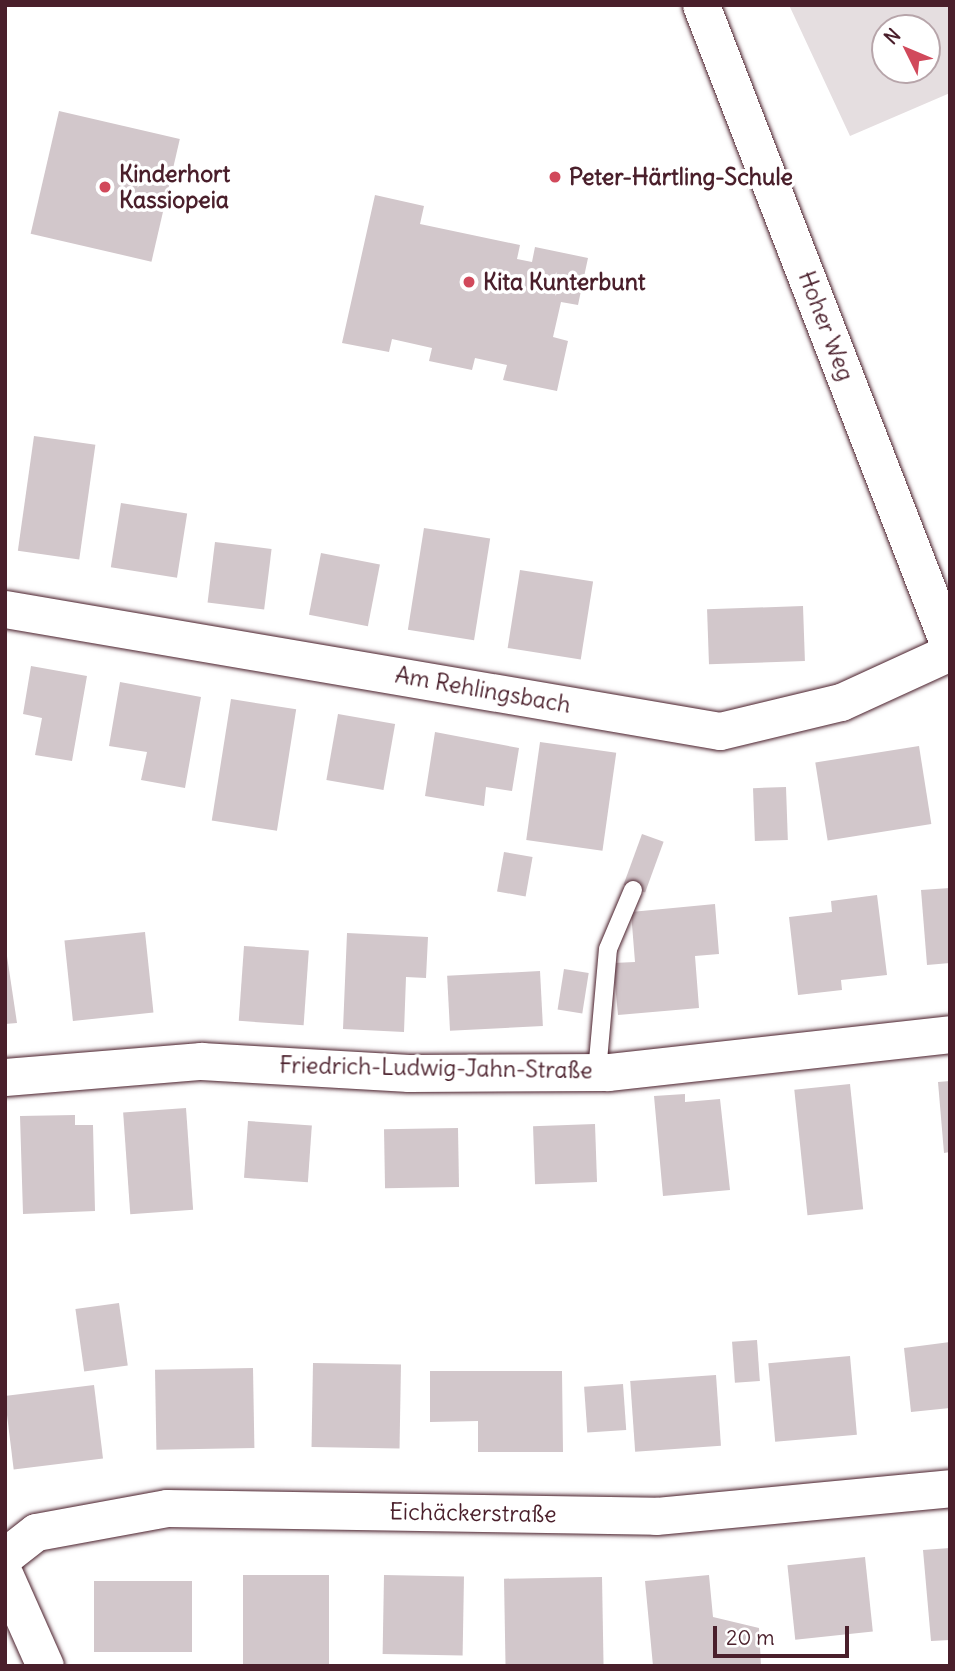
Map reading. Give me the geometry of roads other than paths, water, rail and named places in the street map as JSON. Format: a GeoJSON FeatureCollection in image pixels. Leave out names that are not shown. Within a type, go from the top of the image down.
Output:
{"type":"FeatureCollection","features":[{"type":"Feature","properties":{"kind":"street","name":"Hoher Weg"},"geometry":{"type":"LineString","coordinates":[[701,5],[950,650]]}},
{"type":"Feature","properties":{"kind":"street","name":"Am Rehlingsbach"},"geometry":{"type":"LineString","coordinates":[[5,609],[720,730],[841,702],[950,650]]}},
{"type":"Feature","properties":{"kind":"street","name":"Friedrich-Ludwig-Jahn-Straße"},"geometry":{"type":"LineString","coordinates":[[5,1077],[201,1061],[409,1073],[597,1072],[950,1034]]}},
{"type":"Feature","properties":{"kind":"street","name":"Eichäckerstraße"},"geometry":{"type":"LineString","coordinates":[[5,1556],[36,1532],[167,1508],[656,1516],[950,1488]]}},
{"type":"Feature","properties":{"kind":"street"},"geometry":{"type":"LineString","coordinates":[[5,1576],[45,1666]]}},
{"type":"Feature","properties":{"kind":"lane"},"geometry":{"type":"LineString","coordinates":[[597,1072],[608,948],[633,890]]}},
{"type":"Feature","properties":{"kind":"place","name":"Peter-Härtling-Schule"},"geometry":{"type":"Point","coordinates":[555,177]}},
{"type":"Feature","properties":{"kind":"place","name":"Kinderhort Kassiopeia"},"geometry":{"type":"Point","coordinates":[105,187]}},
{"type":"Feature","properties":{"kind":"place","name":"Kita Kunterbunt"},"geometry":{"type":"Point","coordinates":[469,282]}}]}
